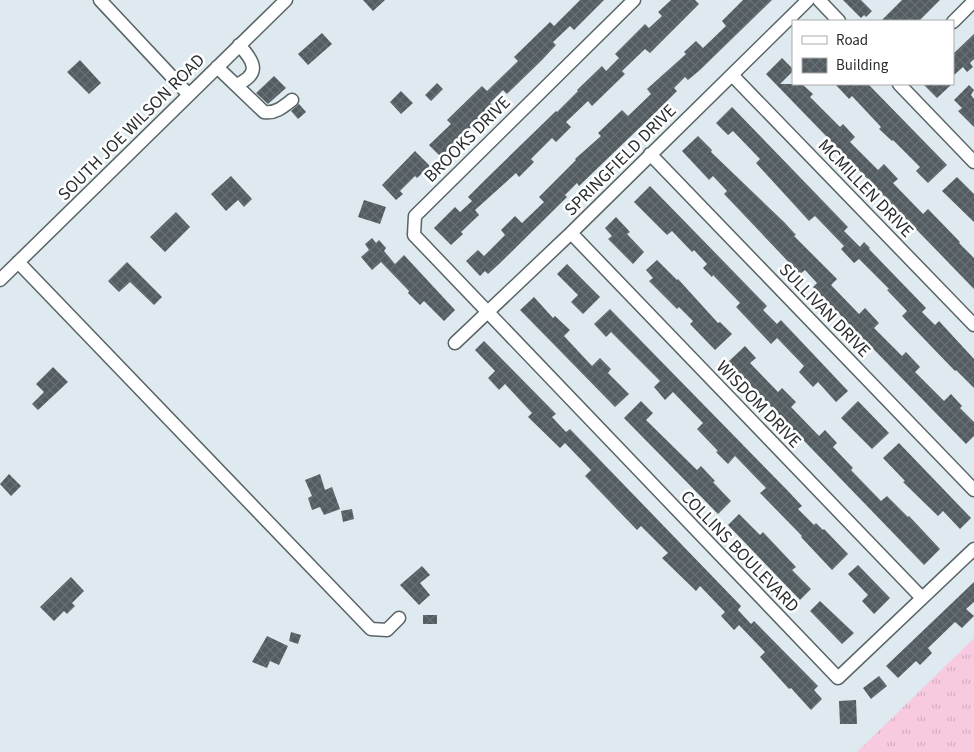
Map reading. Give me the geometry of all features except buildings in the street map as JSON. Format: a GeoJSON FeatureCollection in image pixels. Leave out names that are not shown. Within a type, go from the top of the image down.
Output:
{"type":"FeatureCollection","features":[{"type":"Feature","properties":{"kind":"street"},"geometry":{"type":"LineString","coordinates":[[100,0],[188,94]]}},
{"type":"Feature","properties":{"kind":"street","name":"SOUTH JOE WILSON ROAD"},"geometry":{"type":"LineString","coordinates":[[0,280],[286,0]]}},
{"type":"Feature","properties":{"kind":"street","name":"BROOKS DRIVE"},"geometry":{"type":"LineString","coordinates":[[488,312],[414,234],[415,216],[634,0]]}},
{"type":"Feature","properties":{"kind":"street","name":"SPRINGFIELD DRIVE"},"geometry":{"type":"LineString","coordinates":[[455,343],[571,233],[808,0]]}},
{"type":"Feature","properties":{"kind":"street"},"geometry":{"type":"LineString","coordinates":[[819,0],[838,20]]}},
{"type":"Feature","properties":{"kind":"street"},"geometry":{"type":"LineString","coordinates":[[954,21],[974,2]]}},
{"type":"Feature","properties":{"kind":"street"},"geometry":{"type":"LineString","coordinates":[[236,86],[250,78],[253,68],[252,61],[239,45]]}},
{"type":"Feature","properties":{"kind":"street"},"geometry":{"type":"LineString","coordinates":[[217,67],[264,112],[276,111],[292,100]]}},
{"type":"Feature","properties":{"kind":"street","name":"MCMILLEN DRIVE"},"geometry":{"type":"LineString","coordinates":[[732,75],[974,325]]}},
{"type":"Feature","properties":{"kind":"street"},"geometry":{"type":"LineString","coordinates":[[900,85],[974,162]]}},
{"type":"Feature","properties":{"kind":"street","name":"SULLIVAN DRIVE"},"geometry":{"type":"LineString","coordinates":[[650,154],[974,490]]}},
{"type":"Feature","properties":{"kind":"street","name":"WISDOM DRIVE"},"geometry":{"type":"LineString","coordinates":[[571,233],[922,598]]}},
{"type":"Feature","properties":{"kind":"street"},"geometry":{"type":"LineString","coordinates":[[18,262],[371,629],[388,630],[399,618]]}},
{"type":"Feature","properties":{"kind":"street","name":"COLLINS BOULEVARD"},"geometry":{"type":"LineString","coordinates":[[488,312],[838,678],[974,549]]}},
{"type":"Feature","properties":{"kind":"green space"},"geometry":{"type":"Polygon","coordinates":[[[974,638],[974,752],[857,752],[974,638]]]}}]}
